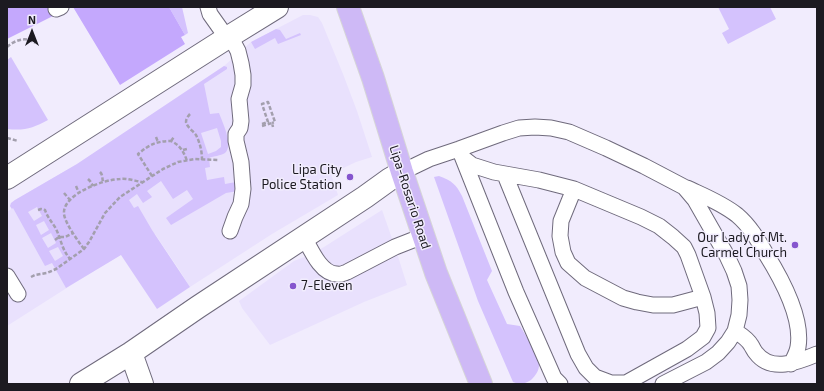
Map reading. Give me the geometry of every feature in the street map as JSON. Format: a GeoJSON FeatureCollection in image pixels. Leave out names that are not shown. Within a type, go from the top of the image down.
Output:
{"type":"FeatureCollection","features":[{"type":"Feature","properties":{"kind":"main road","name":"Lipa-Rosario Road"},"geometry":{"type":"LineString","coordinates":[[348,7],[373,78],[402,172],[436,273],[481,384]]}},
{"type":"Feature","properties":{"kind":"street"},"geometry":{"type":"LineString","coordinates":[[7,178],[277,7]]}},
{"type":"Feature","properties":{"kind":"street"},"geometry":{"type":"LineString","coordinates":[[81,384],[132,353],[198,307],[365,197],[390,178],[402,172]]}},
{"type":"Feature","properties":{"kind":"street"},"geometry":{"type":"LineString","coordinates":[[132,353],[142,384]]}},
{"type":"Feature","properties":{"kind":"lane"},"geometry":{"type":"LineString","coordinates":[[208,7],[210,14],[229,37],[238,51],[243,75],[243,86],[239,99],[241,121],[240,128],[236,134],[243,189],[241,204],[230,231]]}},
{"type":"Feature","properties":{"kind":"lane"},"geometry":{"type":"LineString","coordinates":[[402,172],[429,159],[461,154],[503,133],[519,128],[535,126],[569,132],[606,148],[726,206],[748,225],[776,269],[788,293],[798,329],[798,347],[791,364]]}},
{"type":"Feature","properties":{"kind":"lane"},"geometry":{"type":"LineString","coordinates":[[461,154],[472,164],[484,169],[505,175],[539,180],[574,189],[641,216],[659,226],[684,247],[688,254],[707,313],[708,328],[703,337],[687,349],[626,382],[611,382],[595,377],[586,368],[578,354],[505,175]]}},
{"type":"Feature","properties":{"kind":"lane"},"geometry":{"type":"LineString","coordinates":[[461,154],[552,382]]}},
{"type":"Feature","properties":{"kind":"lane"},"geometry":{"type":"LineString","coordinates":[[663,384],[706,362],[718,353],[735,331],[739,315],[739,286],[734,271],[695,200],[684,187]]}},
{"type":"Feature","properties":{"kind":"lane"},"geometry":{"type":"LineString","coordinates":[[574,189],[561,221],[560,236],[563,252],[568,263],[580,274],[624,298],[653,305],[673,305],[703,297]]}},
{"type":"Feature","properties":{"kind":"lane"},"geometry":{"type":"LineString","coordinates":[[304,238],[312,254],[321,266],[330,273],[338,275],[347,272],[395,247],[423,236]]}},
{"type":"Feature","properties":{"kind":"lane"},"geometry":{"type":"LineString","coordinates":[[735,331],[748,340],[755,352],[760,357],[771,364],[791,364],[817,354]]}},
{"type":"Feature","properties":{"kind":"path"},"geometry":{"type":"LineString","coordinates":[[7,47],[16,40],[25,39],[31,40],[35,43]]}},
{"type":"Feature","properties":{"kind":"path"},"geometry":{"type":"LineString","coordinates":[[268,102],[275,122],[270,124],[262,104],[268,102]]}},
{"type":"Feature","properties":{"kind":"path"},"geometry":{"type":"LineString","coordinates":[[190,114],[186,124],[195,134],[199,142],[202,152],[202,160]]}},
{"type":"Feature","properties":{"kind":"path"},"geometry":{"type":"LineString","coordinates":[[156,137],[158,142]]}},
{"type":"Feature","properties":{"kind":"path"},"geometry":{"type":"LineString","coordinates":[[152,176],[138,154],[149,145],[171,140],[174,137]]}},
{"type":"Feature","properties":{"kind":"path"},"geometry":{"type":"LineString","coordinates":[[171,140],[183,150],[187,161]]}},
{"type":"Feature","properties":{"kind":"path"},"geometry":{"type":"LineString","coordinates":[[13,285],[35,275],[47,273],[56,269],[84,249],[105,213],[120,197],[163,169],[178,162],[195,159],[228,159],[239,155]]}},
{"type":"Feature","properties":{"kind":"path"},"geometry":{"type":"LineString","coordinates":[[100,172],[102,173],[103,182]]}},
{"type":"Feature","properties":{"kind":"path"},"geometry":{"type":"LineString","coordinates":[[84,249],[67,223],[64,215],[64,209],[70,200],[79,193],[103,182],[122,178],[143,182]]}},
{"type":"Feature","properties":{"kind":"path"},"geometry":{"type":"LineString","coordinates":[[88,179],[94,186]]}},
{"type":"Feature","properties":{"kind":"path"},"geometry":{"type":"LineString","coordinates":[[76,186],[79,193]]}},
{"type":"Feature","properties":{"kind":"path"},"geometry":{"type":"LineString","coordinates":[[64,193],[70,200]]}},
{"type":"Feature","properties":{"kind":"path"},"geometry":{"type":"LineString","coordinates":[[38,210],[45,210],[51,223],[56,227],[62,250],[70,259]]}},
{"type":"Feature","properties":{"kind":"path"},"geometry":{"type":"LineString","coordinates":[[55,240],[73,233]]}},
{"type":"Feature","properties":{"kind":"shaded area"},"geometry":{"type":"Polygon","coordinates":[[[7,7],[48,7],[53,16],[7,39],[7,7]]]}},
{"type":"Feature","properties":{"kind":"shaded area"},"geometry":{"type":"Polygon","coordinates":[[[73,7],[169,7],[185,35],[181,37],[185,44],[120,85],[73,7]]]}},
{"type":"Feature","properties":{"kind":"shaded area"},"geometry":{"type":"Polygon","coordinates":[[[169,7],[182,7],[188,33],[185,35],[169,7]]]}},
{"type":"Feature","properties":{"kind":"shaded area"},"geometry":{"type":"Polygon","coordinates":[[[718,7],[770,7],[776,19],[728,44],[722,33],[729,29],[718,7]]]}},
{"type":"Feature","properties":{"kind":"shaded area"},"geometry":{"type":"Polygon","coordinates":[[[303,15],[318,17],[322,23],[357,111],[372,157],[356,162],[331,174],[338,195],[272,234],[190,287],[155,234],[7,326],[7,212],[11,209],[11,203],[77,164],[224,66],[251,42],[303,15]]]}},
{"type":"Feature","properties":{"kind":"shaded area"},"geometry":{"type":"Polygon","coordinates":[[[276,29],[280,30],[286,39],[300,33],[301,35],[278,44],[275,38],[255,49],[251,42],[276,29]]]}},
{"type":"Feature","properties":{"kind":"shaded area"},"geometry":{"type":"Polygon","coordinates":[[[11,57],[48,120],[38,125],[19,130],[7,129],[7,60],[11,57]]]}},
{"type":"Feature","properties":{"kind":"shaded area"},"geometry":{"type":"Polygon","coordinates":[[[224,66],[227,67],[227,69],[204,84],[210,114],[219,113],[228,139],[227,150],[225,153],[209,158],[210,167],[205,168],[207,180],[224,177],[225,184],[236,182],[238,191],[226,193],[171,225],[166,218],[193,199],[187,190],[173,199],[161,181],[147,191],[152,197],[143,203],[137,194],[129,200],[134,208],[138,206],[190,287],[157,309],[121,255],[66,288],[52,263],[45,266],[13,208],[12,209],[10,206],[15,200],[77,164],[224,66]],[[217,128],[201,133],[208,154],[221,147],[221,141],[217,128]],[[37,207],[28,212],[34,221],[42,216],[37,207]],[[44,221],[36,225],[41,235],[49,230],[44,221]],[[51,233],[42,238],[48,248],[56,243],[51,233]],[[58,247],[49,251],[55,261],[63,256],[58,247]]]}},
{"type":"Feature","properties":{"kind":"shaded area"},"geometry":{"type":"Polygon","coordinates":[[[439,176],[453,183],[462,196],[492,271],[487,280],[507,324],[520,326],[536,355],[539,363],[538,370],[536,375],[527,382],[520,384],[513,382],[478,301],[434,177],[439,176]]]}},
{"type":"Feature","properties":{"kind":"shaded area"},"geometry":{"type":"Polygon","coordinates":[[[382,210],[407,285],[364,302],[270,345],[242,308],[239,301],[294,261],[312,254],[382,210]]]}},
{"type":"Feature","properties":{"kind":"place","name":"Lipa City Police Station"},"geometry":{"type":"Point","coordinates":[350,177]}},
{"type":"Feature","properties":{"kind":"place","name":"Our Lady of Mt. Carmel Church"},"geometry":{"type":"Point","coordinates":[795,245]}},
{"type":"Feature","properties":{"kind":"place","name":"7-Eleven"},"geometry":{"type":"Point","coordinates":[293,286]}}]}
